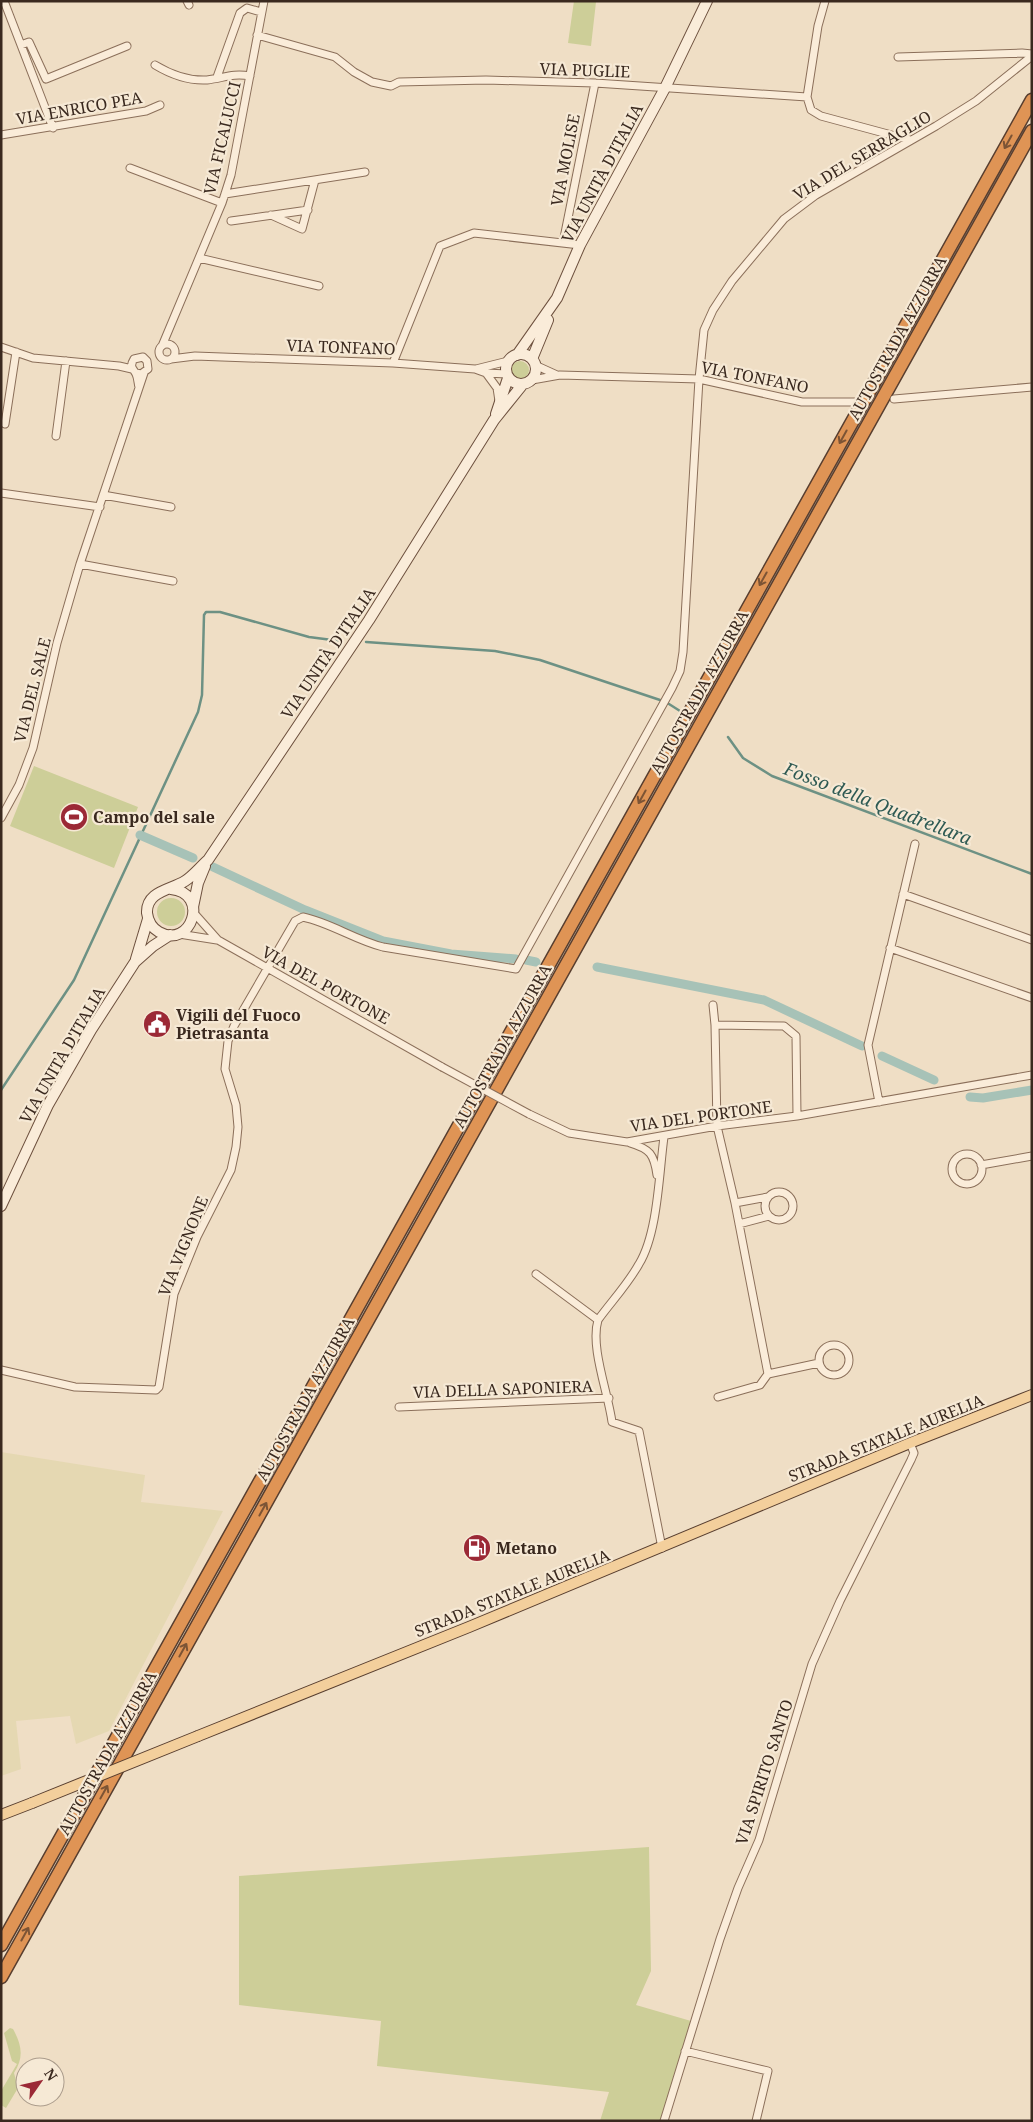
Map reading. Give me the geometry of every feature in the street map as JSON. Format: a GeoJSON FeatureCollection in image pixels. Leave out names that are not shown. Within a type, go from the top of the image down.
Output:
{"type":"FeatureCollection","features":[{"type":"Feature","properties":{"kind":"highway","name":"AUTOSTRADA AZZURRA"},"geometry":{"type":"LineString","coordinates":[[1,1944],[1032,100]]}},
{"type":"Feature","properties":{"kind":"highway","name":"AUTOSTRADA AZZURRA"},"geometry":{"type":"LineString","coordinates":[[1,1977],[1032,131]]}},
{"type":"Feature","properties":{"kind":"main road","name":"VIA UNITÀ D'ITALIA"},"geometry":{"type":"LineString","coordinates":[[513,358],[557,298],[580,245],[664,88],[707,1]]}},
{"type":"Feature","properties":{"kind":"main road"},"geometry":{"type":"LineString","coordinates":[[494,420],[536,371],[534,362],[557,298]]}},
{"type":"Feature","properties":{"kind":"main road"},"geometry":{"type":"LineString","coordinates":[[494,420],[508,376],[506,367],[513,358],[527,356],[534,362]]}},
{"type":"Feature","properties":{"kind":"main road"},"geometry":{"type":"LineString","coordinates":[[508,376],[515,383],[527,382]]}},
{"type":"Feature","properties":{"kind":"main road","name":"VIA UNITÀ D'ITALIA"},"geometry":{"type":"LineString","coordinates":[[170,889],[187,880],[208,860],[369,620],[494,420]]}},
{"type":"Feature","properties":{"kind":"main road"},"geometry":{"type":"LineString","coordinates":[[148,919],[156,931],[174,935],[188,928],[194,910],[198,883],[208,860]]}},
{"type":"Feature","properties":{"kind":"main road"},"geometry":{"type":"LineString","coordinates":[[135,962],[148,919],[147,910],[150,900],[157,893],[170,889],[185,894],[194,910]]}},
{"type":"Feature","properties":{"kind":"main road","name":"VIA UNITÀ D'ITALIA"},"geometry":{"type":"LineString","coordinates":[[1,1206],[25,1151],[67,1069],[135,962],[153,946],[174,935]]}},
{"type":"Feature","properties":{"kind":"main road","name":"STRADA STATALE AURELIA"},"geometry":{"type":"LineString","coordinates":[[1,1815],[662,1548],[910,1443],[1032,1395]]}},
{"type":"Feature","properties":{"kind":"street"},"geometry":{"type":"LineString","coordinates":[[4,1],[54,128]]}},
{"type":"Feature","properties":{"kind":"street","name":"VIA FICALUCCI"},"geometry":{"type":"LineString","coordinates":[[161,348],[222,203],[231,175],[264,1]]}},
{"type":"Feature","properties":{"kind":"street"},"geometry":{"type":"LineString","coordinates":[[825,1],[818,26],[808,97],[811,110],[821,116],[910,140]]}},
{"type":"Feature","properties":{"kind":"street"},"geometry":{"type":"LineString","coordinates":[[217,77],[240,13],[247,8],[261,12]]}},
{"type":"Feature","properties":{"kind":"street","name":"VIA PUGLIE"},"geometry":{"type":"LineString","coordinates":[[257,35],[335,57],[354,72],[372,82],[392,86],[399,82],[476,80],[595,82],[808,97]]}},
{"type":"Feature","properties":{"kind":"street"},"geometry":{"type":"LineString","coordinates":[[21,45],[29,42],[46,78],[127,46]]}},
{"type":"Feature","properties":{"kind":"street","name":"VIA DEL SERRAGLIO"},"geometry":{"type":"LineString","coordinates":[[898,57],[1022,53],[1032,55]]}},
{"type":"Feature","properties":{"kind":"street","name":"VIA DEL SERRAGLIO"},"geometry":{"type":"LineString","coordinates":[[268,968],[295,921],[303,917],[314,919],[365,943],[516,969],[680,672],[683,652],[699,379],[704,330],[712,310],[732,281],[784,219],[816,195],[976,101],[1032,55]]}},
{"type":"Feature","properties":{"kind":"street"},"geometry":{"type":"LineString","coordinates":[[155,65],[172,75],[207,80],[238,74],[250,76]]}},
{"type":"Feature","properties":{"kind":"street","name":"VIA MOLISE"},"geometry":{"type":"LineString","coordinates":[[563,243],[595,82]]}},
{"type":"Feature","properties":{"kind":"street","name":"VIA ENRICO PEA"},"geometry":{"type":"LineString","coordinates":[[1,135],[54,128],[146,111],[160,105]]}},
{"type":"Feature","properties":{"kind":"street"},"geometry":{"type":"LineString","coordinates":[[130,168],[222,203]]}},
{"type":"Feature","properties":{"kind":"street"},"geometry":{"type":"LineString","coordinates":[[225,194],[365,172]]}},
{"type":"Feature","properties":{"kind":"street"},"geometry":{"type":"LineString","coordinates":[[271,215],[302,229],[315,180]]}},
{"type":"Feature","properties":{"kind":"street"},"geometry":{"type":"LineString","coordinates":[[231,222],[308,210]]}},
{"type":"Feature","properties":{"kind":"street"},"geometry":{"type":"LineString","coordinates":[[393,363],[440,246],[474,233],[580,245]]}},
{"type":"Feature","properties":{"kind":"street"},"geometry":{"type":"LineString","coordinates":[[199,258],[319,286]]}},
{"type":"Feature","properties":{"kind":"street"},"geometry":{"type":"LineString","coordinates":[[1,348],[32,358],[119,366],[140,371],[174,356],[168,330]]}},
{"type":"Feature","properties":{"kind":"street"},"geometry":{"type":"LineString","coordinates":[[119,366],[137,358],[143,358],[167,344],[195,356]]}},
{"type":"Feature","properties":{"kind":"street"},"geometry":{"type":"LineString","coordinates":[[161,348],[160,355],[167,359],[195,356]]}},
{"type":"Feature","properties":{"kind":"street"},"geometry":{"type":"LineString","coordinates":[[5,424],[16,352]]}},
{"type":"Feature","properties":{"kind":"street","name":"VIA TONFANO"},"geometry":{"type":"LineString","coordinates":[[195,356],[393,363],[475,369],[486,373],[508,376]]}},
{"type":"Feature","properties":{"kind":"street"},"geometry":{"type":"LineString","coordinates":[[140,371],[148,361],[143,358]]}},
{"type":"Feature","properties":{"kind":"street"},"geometry":{"type":"LineString","coordinates":[[475,369],[513,358]]}},
{"type":"Feature","properties":{"kind":"street"},"geometry":{"type":"LineString","coordinates":[[56,436],[66,361]]}},
{"type":"Feature","properties":{"kind":"street"},"geometry":{"type":"LineString","coordinates":[[132,361],[140,371]]}},
{"type":"Feature","properties":{"kind":"street"},"geometry":{"type":"LineString","coordinates":[[534,362],[560,376]]}},
{"type":"Feature","properties":{"kind":"street","name":"VIA DEL SALE"},"geometry":{"type":"LineString","coordinates":[[1,818],[19,785],[33,748],[57,643],[80,564],[139,390],[140,371]]}},
{"type":"Feature","properties":{"kind":"street"},"geometry":{"type":"LineString","coordinates":[[486,373],[497,388],[499,404]]}},
{"type":"Feature","properties":{"kind":"street"},"geometry":{"type":"LineString","coordinates":[[527,382],[560,376]]}},
{"type":"Feature","properties":{"kind":"street","name":"VIA TONFANO"},"geometry":{"type":"LineString","coordinates":[[560,376],[699,379],[802,402],[854,402]]}},
{"type":"Feature","properties":{"kind":"street"},"geometry":{"type":"LineString","coordinates":[[894,399],[1032,387]]}},
{"type":"Feature","properties":{"kind":"street"},"geometry":{"type":"LineString","coordinates":[[1,493],[100,507]]}},
{"type":"Feature","properties":{"kind":"street"},"geometry":{"type":"LineString","coordinates":[[103,495],[171,507]]}},
{"type":"Feature","properties":{"kind":"street"},"geometry":{"type":"LineString","coordinates":[[80,564],[173,581]]}},
{"type":"Feature","properties":{"kind":"street"},"geometry":{"type":"LineString","coordinates":[[879,1102],[868,1045],[915,844]]}},
{"type":"Feature","properties":{"kind":"street"},"geometry":{"type":"LineString","coordinates":[[903,894],[1032,940]]}},
{"type":"Feature","properties":{"kind":"street","name":"VIA DEL PORTONE"},"geometry":{"type":"LineString","coordinates":[[194,910],[218,940],[442,1067],[528,1114],[569,1133],[627,1142],[664,1137],[717,1126],[798,1116],[1032,1075]]}},
{"type":"Feature","properties":{"kind":"street"},"geometry":{"type":"LineString","coordinates":[[174,935],[218,940]]}},
{"type":"Feature","properties":{"kind":"street"},"geometry":{"type":"LineString","coordinates":[[890,948],[1032,998]]}},
{"type":"Feature","properties":{"kind":"street","name":"VIA VIGNONE"},"geometry":{"type":"LineString","coordinates":[[1,1370],[75,1387],[156,1390],[159,1388],[174,1294],[197,1237],[231,1170],[236,1146],[238,1127],[236,1105],[226,1069],[228,1041],[234,1026],[268,968]]}},
{"type":"Feature","properties":{"kind":"street"},"geometry":{"type":"LineString","coordinates":[[713,1005],[717,1126],[735,1203],[768,1374]]}},
{"type":"Feature","properties":{"kind":"street"},"geometry":{"type":"LineString","coordinates":[[715,1025],[784,1026],[796,1036],[798,1116]]}},
{"type":"Feature","properties":{"kind":"street"},"geometry":{"type":"LineString","coordinates":[[536,1274],[598,1320],[640,1264],[648,1244],[664,1137]]}},
{"type":"Feature","properties":{"kind":"street"},"geometry":{"type":"LineString","coordinates":[[627,1142],[645,1148],[654,1158],[658,1185]]}},
{"type":"Feature","properties":{"kind":"street"},"geometry":{"type":"LineString","coordinates":[[962,1155],[971,1155],[979,1160],[981,1165],[981,1174],[975,1182],[965,1184],[956,1180],[954,1176],[952,1166],[962,1155]]}},
{"type":"Feature","properties":{"kind":"street"},"geometry":{"type":"LineString","coordinates":[[981,1165],[1032,1156]]}},
{"type":"Feature","properties":{"kind":"street"},"geometry":{"type":"LineString","coordinates":[[735,1203],[768,1197],[771,1194],[781,1192],[789,1196],[793,1205],[791,1214],[783,1220],[769,1216],[739,1224]]}},
{"type":"Feature","properties":{"kind":"street"},"geometry":{"type":"LineString","coordinates":[[768,1197],[765,1205],[769,1216]]}},
{"type":"Feature","properties":{"kind":"street","name":"VIA DELLA SAPONIERA"},"geometry":{"type":"LineString","coordinates":[[598,1320],[595,1330],[597,1350],[609,1398],[612,1422],[639,1432],[662,1548]]}},
{"type":"Feature","properties":{"kind":"street"},"geometry":{"type":"LineString","coordinates":[[832,1345],[841,1346],[849,1358],[843,1372],[834,1375],[825,1371],[820,1363],[820,1353],[827,1346],[832,1345]]}},
{"type":"Feature","properties":{"kind":"street"},"geometry":{"type":"LineString","coordinates":[[718,1397],[760,1385],[768,1374],[820,1363]]}},
{"type":"Feature","properties":{"kind":"street","name":"VIA DELLA SAPONIERA"},"geometry":{"type":"LineString","coordinates":[[399,1407],[609,1398]]}},
{"type":"Feature","properties":{"kind":"street","name":"VIA SPIRITO SANTO"},"geometry":{"type":"LineString","coordinates":[[664,2121],[723,1930],[758,1840],[812,1664],[840,1601],[911,1460],[914,1453],[910,1443]]}},
{"type":"Feature","properties":{"kind":"street"},"geometry":{"type":"LineString","coordinates":[[685,2051],[768,2071],[756,2121]]}},
{"type":"Feature","properties":{"kind":"shaded area"},"geometry":{"type":"Polygon","coordinates":[[[1,1452],[145,1475],[141,1502],[223,1511],[109,1731],[76,1744],[70,1716],[16,1721],[21,1769],[1,1776],[1,1452]]]}},
{"type":"Feature","properties":{"kind":"green space"},"geometry":{"type":"Polygon","coordinates":[[[574,1],[596,2],[591,46],[568,43],[574,1]]]}},
{"type":"Feature","properties":{"kind":"green space"},"geometry":{"type":"Polygon","coordinates":[[[520,361],[526,364],[529,370],[526,376],[520,379],[514,376],[511,370],[514,364],[520,361]]]}},
{"type":"Feature","properties":{"kind":"green space","name":"Campo del sale"},"geometry":{"type":"Polygon","coordinates":[[[34,766],[138,807],[114,868],[10,826],[34,766]]]}},
{"type":"Feature","properties":{"kind":"green space"},"geometry":{"type":"Polygon","coordinates":[[[171,898],[181,902],[185,912],[181,922],[171,926],[161,922],[157,912],[161,902],[171,898]]]}},
{"type":"Feature","properties":{"kind":"green space"},"geometry":{"type":"Polygon","coordinates":[[[649,1847],[651,1971],[636,2005],[691,2021],[660,2121],[600,2121],[609,2092],[377,2066],[381,2021],[239,2005],[239,1876],[649,1847]]]}},
{"type":"Feature","properties":{"kind":"green space"},"geometry":{"type":"Polygon","coordinates":[[[10,2028],[13,2029],[20,2046],[20,2057],[15,2057],[15,2063],[12,2061],[4,2033],[10,2028]]]}},
{"type":"Feature","properties":{"kind":"green space"},"geometry":{"type":"Polygon","coordinates":[[[15,2067],[15,2093],[6,2108],[1,2105],[1,2091],[15,2067]]]}},
{"type":"Feature","properties":{"kind":"waterway","name":"Fosso della Quadrellara"},"geometry":{"type":"LineString","coordinates":[[1,1090],[74,980],[198,712],[202,695],[204,615],[206,612],[220,612],[309,637],[340,641]]}},
{"type":"Feature","properties":{"kind":"waterway","name":"Fosso della Quadrellara"},"geometry":{"type":"LineString","coordinates":[[366,642],[495,651],[540,660],[660,700]]}},
{"type":"Feature","properties":{"kind":"waterway","name":"Fosso della Quadrellara"},"geometry":{"type":"LineString","coordinates":[[669,704],[680,711]]}},
{"type":"Feature","properties":{"kind":"waterway","name":"Fosso della Quadrellara"},"geometry":{"type":"LineString","coordinates":[[728,737],[743,758],[772,776],[1032,874]]}},
{"type":"Feature","properties":{"kind":"waterway"},"geometry":{"type":"LineString","coordinates":[[140,835],[193,858]]}},
{"type":"Feature","properties":{"kind":"waterway"},"geometry":{"type":"LineString","coordinates":[[213,867],[305,910],[383,941],[451,954],[516,959]]}},
{"type":"Feature","properties":{"kind":"waterway"},"geometry":{"type":"LineString","coordinates":[[526,960],[536,962]]}},
{"type":"Feature","properties":{"kind":"waterway"},"geometry":{"type":"LineString","coordinates":[[597,967],[764,1000],[862,1046]]}},
{"type":"Feature","properties":{"kind":"waterway"},"geometry":{"type":"LineString","coordinates":[[882,1056],[934,1080]]}},
{"type":"Feature","properties":{"kind":"waterway"},"geometry":{"type":"LineString","coordinates":[[970,1097],[983,1098],[1032,1090]]}},
{"type":"Feature","properties":{"kind":"place","name":"Campo del sale"},"geometry":{"type":"Point","coordinates":[74,817]}},
{"type":"Feature","properties":{"kind":"place","name":"Vigili del Fuoco Pietrasanta"},"geometry":{"type":"Point","coordinates":[157,1024]}},
{"type":"Feature","properties":{"kind":"place","name":"Metano"},"geometry":{"type":"Point","coordinates":[477,1548]}}]}
